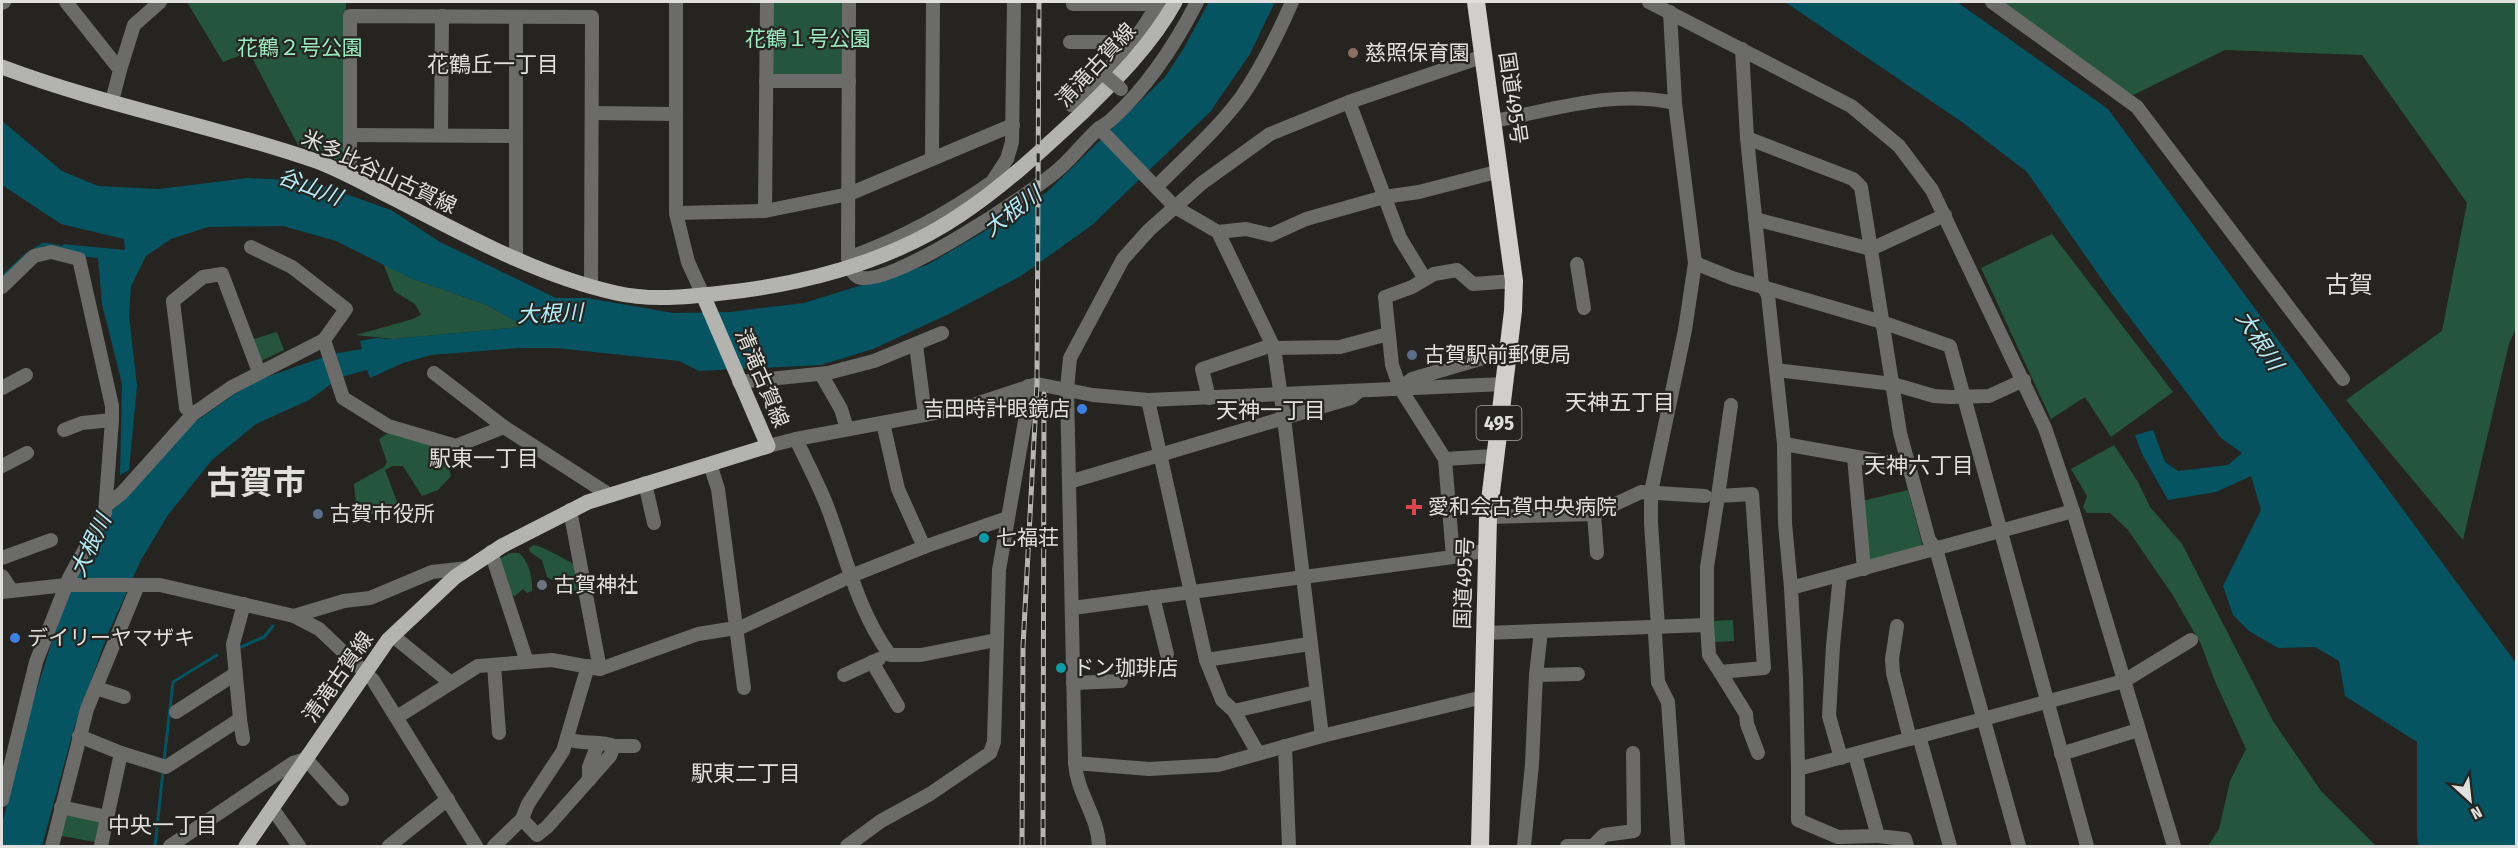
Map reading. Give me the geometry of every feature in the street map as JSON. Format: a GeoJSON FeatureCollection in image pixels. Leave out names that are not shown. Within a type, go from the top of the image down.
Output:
{"type":"FeatureCollection","features":[{"type":"Feature","properties":{"kind":"highway","name":"国道495号"},"geometry":{"type":"LineString","coordinates":[[1476,2],[1514,281],[1488,517],[1480,846]]}},
{"type":"Feature","properties":{"kind":"main road","name":"清滝古賀線"},"geometry":{"type":"LineString","coordinates":[[246,846],[393,636],[434,595],[468,568],[491,552],[570,510],[608,494],[768,446],[706,302],[742,291],[803,279],[849,262],[880,257],[926,235],[958,216],[992,192],[1037,154],[1113,82],[1143,48],[1175,2]]}},
{"type":"Feature","properties":{"kind":"main road","name":"米多比谷山古賀線"},"geometry":{"type":"LineString","coordinates":[[2,67],[306,158],[350,176],[516,259],[553,275],[618,294],[706,302]]}},
{"type":"Feature","properties":{"kind":"street"},"geometry":{"type":"LineString","coordinates":[[66,2],[120,70]]}},
{"type":"Feature","properties":{"kind":"street"},"geometry":{"type":"LineString","coordinates":[[112,101],[134,25],[160,2]]}},
{"type":"Feature","properties":{"kind":"street"},"geometry":{"type":"LineString","coordinates":[[676,2],[676,213],[688,262],[706,302]]}},
{"type":"Feature","properties":{"kind":"street"},"geometry":{"type":"LineString","coordinates":[[765,211],[767,2]]}},
{"type":"Feature","properties":{"kind":"street"},"geometry":{"type":"LineString","coordinates":[[849,2],[849,262],[855,275],[861,278],[872,278],[925,255],[972,230],[1060,168],[1102,131],[1166,55],[1197,2]]}},
{"type":"Feature","properties":{"kind":"street"},"geometry":{"type":"LineString","coordinates":[[932,159],[933,2]]}},
{"type":"Feature","properties":{"kind":"street"},"geometry":{"type":"LineString","coordinates":[[849,262],[940,217],[992,182],[1007,159],[1012,142],[1013,125],[1014,2]]}},
{"type":"Feature","properties":{"kind":"street"},"geometry":{"type":"LineString","coordinates":[[1073,2],[1073,4],[1157,3]]}},
{"type":"Feature","properties":{"kind":"street"},"geometry":{"type":"LineString","coordinates":[[1156,187],[1242,96],[1278,35],[1292,2]]}},
{"type":"Feature","properties":{"kind":"street"},"geometry":{"type":"LineString","coordinates":[[1649,2],[1851,106],[1899,146],[1917,167],[1945,215],[2045,428],[2073,511],[2174,846]]}},
{"type":"Feature","properties":{"kind":"street"},"geometry":{"type":"LineString","coordinates":[[1992,2],[2137,107],[2343,379]]}},
{"type":"Feature","properties":{"kind":"street"},"geometry":{"type":"LineString","coordinates":[[1071,105],[1112,64],[1157,3]]}},
{"type":"Feature","properties":{"kind":"street"},"geometry":{"type":"LineString","coordinates":[[1670,12],[1675,103],[1695,262],[1685,330],[1651,492],[1651,523],[1658,627],[1655,633],[1658,682],[1668,702],[1678,846]]}},
{"type":"Feature","properties":{"kind":"street"},"geometry":{"type":"LineString","coordinates":[[350,176],[350,16],[592,17],[591,286]]}},
{"type":"Feature","properties":{"kind":"street"},"geometry":{"type":"LineString","coordinates":[[441,134],[442,16]]}},
{"type":"Feature","properties":{"kind":"street"},"geometry":{"type":"LineString","coordinates":[[516,17],[516,259]]}},
{"type":"Feature","properties":{"kind":"street"},"geometry":{"type":"LineString","coordinates":[[1070,42],[1130,42]]}},
{"type":"Feature","properties":{"kind":"street"},"geometry":{"type":"LineString","coordinates":[[1742,49],[1747,138],[1762,285],[1768,295],[1784,444],[1785,523],[1796,677],[1798,820],[1838,837],[1878,836],[1905,839],[1907,846]]}},
{"type":"Feature","properties":{"kind":"street"},"geometry":{"type":"LineString","coordinates":[[1099,846],[1094,821],[1076,782],[1067,389],[1070,358],[1113,275],[1133,246],[1175,207],[1237,156],[1270,134],[1349,102],[1484,56]]}},
{"type":"Feature","properties":{"kind":"street"},"geometry":{"type":"LineString","coordinates":[[1107,76],[1121,89]]}},
{"type":"Feature","properties":{"kind":"street"},"geometry":{"type":"LineString","coordinates":[[766,81],[849,81]]}},
{"type":"Feature","properties":{"kind":"street"},"geometry":{"type":"LineString","coordinates":[[1493,121],[1587,100],[1632,98],[1675,103]]}},
{"type":"Feature","properties":{"kind":"street"},"geometry":{"type":"LineString","coordinates":[[1349,102],[1400,238],[1425,279]]}},
{"type":"Feature","properties":{"kind":"street"},"geometry":{"type":"LineString","coordinates":[[592,113],[675,114]]}},
{"type":"Feature","properties":{"kind":"street"},"geometry":{"type":"LineString","coordinates":[[676,213],[765,211],[849,194],[1013,125]]}},
{"type":"Feature","properties":{"kind":"street"},"geometry":{"type":"LineString","coordinates":[[1102,131],[1175,207],[1218,232],[1273,347],[1281,394],[1322,736]]}},
{"type":"Feature","properties":{"kind":"street"},"geometry":{"type":"LineString","coordinates":[[350,135],[516,136]]}},
{"type":"Feature","properties":{"kind":"street"},"geometry":{"type":"LineString","coordinates":[[1747,138],[1853,179],[1861,188],[1908,466],[1929,540],[1936,549],[2019,846]]}},
{"type":"Feature","properties":{"kind":"street"},"geometry":{"type":"LineString","coordinates":[[1218,232],[1246,229],[1270,234],[1306,219],[1384,197],[1419,192],[1500,171]]}},
{"type":"Feature","properties":{"kind":"street"},"geometry":{"type":"LineString","coordinates":[[1755,219],[1871,249],[1945,215]]}},
{"type":"Feature","properties":{"kind":"street"},"geometry":{"type":"LineString","coordinates":[[107,505],[122,493],[193,414],[259,372],[324,340],[346,309],[292,267],[251,247]]}},
{"type":"Feature","properties":{"kind":"street"},"geometry":{"type":"LineString","coordinates":[[2,287],[34,256],[51,252],[79,258],[112,406],[107,505],[68,585],[36,662],[6,765],[2,800]]}},
{"type":"Feature","properties":{"kind":"street"},"geometry":{"type":"LineString","coordinates":[[1695,262],[1732,278],[1882,322],[1950,346],[2087,846]]}},
{"type":"Feature","properties":{"kind":"street"},"geometry":{"type":"LineString","coordinates":[[1577,264],[1584,308]]}},
{"type":"Feature","properties":{"kind":"street"},"geometry":{"type":"LineString","coordinates":[[1453,557],[1445,459],[1400,388],[1392,365],[1385,297],[1412,287],[1434,274],[1457,270],[1473,284],[1514,281]]}},
{"type":"Feature","properties":{"kind":"street"},"geometry":{"type":"LineString","coordinates":[[193,414],[186,408],[173,301],[203,277],[222,274],[259,372]]}},
{"type":"Feature","properties":{"kind":"street"},"geometry":{"type":"LineString","coordinates":[[739,382],[821,374],[874,361],[942,333]]}},
{"type":"Feature","properties":{"kind":"street"},"geometry":{"type":"LineString","coordinates":[[1209,398],[1202,369],[1273,347],[1341,347],[1388,334]]}},
{"type":"Feature","properties":{"kind":"street"},"geometry":{"type":"LineString","coordinates":[[324,340],[343,398],[388,426],[456,446],[504,427]]}},
{"type":"Feature","properties":{"kind":"street"},"geometry":{"type":"LineString","coordinates":[[916,345],[925,415]]}},
{"type":"Feature","properties":{"kind":"street"},"geometry":{"type":"LineString","coordinates":[[1400,388],[1412,379],[1507,351]]}},
{"type":"Feature","properties":{"kind":"street"},"geometry":{"type":"LineString","coordinates":[[1776,370],[1893,384],[1934,396],[1989,396],[2024,380]]}},
{"type":"Feature","properties":{"kind":"street"},"geometry":{"type":"LineString","coordinates":[[434,373],[504,427],[608,494]]}},
{"type":"Feature","properties":{"kind":"street"},"geometry":{"type":"LineString","coordinates":[[821,374],[841,409],[847,429]]}},
{"type":"Feature","properties":{"kind":"street"},"geometry":{"type":"LineString","coordinates":[[2,388],[26,375]]}},
{"type":"Feature","properties":{"kind":"street"},"geometry":{"type":"LineString","coordinates":[[768,446],[967,406],[1028,386],[1044,384],[1093,396],[1148,400],[1504,384]]}},
{"type":"Feature","properties":{"kind":"street"},"geometry":{"type":"LineString","coordinates":[[848,846],[881,821],[906,808],[990,753],[994,742],[999,570],[1026,415],[1028,386]]}},
{"type":"Feature","properties":{"kind":"street"},"geometry":{"type":"LineString","coordinates":[[1069,482],[1352,398],[1361,390]]}},
{"type":"Feature","properties":{"kind":"street"},"geometry":{"type":"LineString","coordinates":[[1148,400],[1206,660],[1222,700],[1234,711],[1258,753]]}},
{"type":"Feature","properties":{"kind":"street"},"geometry":{"type":"LineString","coordinates":[[1731,405],[1711,496],[1707,567],[1709,655],[1746,714],[1747,724],[1758,753]]}},
{"type":"Feature","properties":{"kind":"street"},"geometry":{"type":"LineString","coordinates":[[64,430],[81,423],[112,420]]}},
{"type":"Feature","properties":{"kind":"street"},"geometry":{"type":"LineString","coordinates":[[883,423],[898,489],[924,547]]}},
{"type":"Feature","properties":{"kind":"street"},"geometry":{"type":"LineString","coordinates":[[796,439],[826,505],[851,576],[879,638],[890,656]]}},
{"type":"Feature","properties":{"kind":"street"},"geometry":{"type":"LineString","coordinates":[[1784,444],[1908,466]]}},
{"type":"Feature","properties":{"kind":"street"},"geometry":{"type":"LineString","coordinates":[[2,466],[27,453]]}},
{"type":"Feature","properties":{"kind":"street"},"geometry":{"type":"LineString","coordinates":[[1445,459],[1494,456]]}},
{"type":"Feature","properties":{"kind":"street"},"geometry":{"type":"LineString","coordinates":[[1854,457],[1864,569]]}},
{"type":"Feature","properties":{"kind":"street"},"geometry":{"type":"LineString","coordinates":[[710,464],[718,489],[744,687]]}},
{"type":"Feature","properties":{"kind":"street"},"geometry":{"type":"LineString","coordinates":[[645,483],[654,523]]}},
{"type":"Feature","properties":{"kind":"street"},"geometry":{"type":"LineString","coordinates":[[1488,517],[1594,514],[1641,492],[1711,496],[1752,494],[1764,668],[1720,672]]}},
{"type":"Feature","properties":{"kind":"street"},"geometry":{"type":"LineString","coordinates":[[494,846],[522,819],[528,804],[553,768],[567,739],[594,667],[570,510]]}},
{"type":"Feature","properties":{"kind":"street"},"geometry":{"type":"LineString","coordinates":[[1791,588],[2000,533],[2073,511]]}},
{"type":"Feature","properties":{"kind":"street"},"geometry":{"type":"LineString","coordinates":[[1594,514],[1597,553]]}},
{"type":"Feature","properties":{"kind":"street"},"geometry":{"type":"LineString","coordinates":[[397,717],[478,666],[552,660],[594,667],[698,634],[735,627],[764,618],[851,576],[1007,518]]}},
{"type":"Feature","properties":{"kind":"street"},"geometry":{"type":"LineString","coordinates":[[2,558],[51,540]]}},
{"type":"Feature","properties":{"kind":"street"},"geometry":{"type":"LineString","coordinates":[[1073,608],[1453,557],[1487,550]]}},
{"type":"Feature","properties":{"kind":"street"},"geometry":{"type":"LineString","coordinates":[[491,552],[527,662]]}},
{"type":"Feature","properties":{"kind":"street"},"geometry":{"type":"LineString","coordinates":[[294,616],[344,601],[370,598],[432,572],[468,568]]}},
{"type":"Feature","properties":{"kind":"street"},"geometry":{"type":"LineString","coordinates":[[1840,575],[1829,716],[1848,756],[1878,836]]}},
{"type":"Feature","properties":{"kind":"street"},"geometry":{"type":"LineString","coordinates":[[2,576],[7,591],[68,585],[160,585],[294,616],[319,629],[366,672],[397,717],[476,846]]}},
{"type":"Feature","properties":{"kind":"street"},"geometry":{"type":"LineString","coordinates":[[52,846],[79,736],[138,585]]}},
{"type":"Feature","properties":{"kind":"street"},"geometry":{"type":"LineString","coordinates":[[1153,597],[1167,654]]}},
{"type":"Feature","properties":{"kind":"street"},"geometry":{"type":"LineString","coordinates":[[243,739],[233,645],[244,604]]}},
{"type":"Feature","properties":{"kind":"street"},"geometry":{"type":"LineString","coordinates":[[1485,633],[1707,625]]}},
{"type":"Feature","properties":{"kind":"street"},"geometry":{"type":"LineString","coordinates":[[1897,626],[1892,658],[1893,673],[1950,846]]}},
{"type":"Feature","properties":{"kind":"street"},"geometry":{"type":"LineString","coordinates":[[1524,846],[1541,631]]}},
{"type":"Feature","properties":{"kind":"street"},"geometry":{"type":"LineString","coordinates":[[393,636],[451,683]]}},
{"type":"Feature","properties":{"kind":"street"},"geometry":{"type":"LineString","coordinates":[[844,675],[890,656],[921,655],[996,640]]}},
{"type":"Feature","properties":{"kind":"street"},"geometry":{"type":"LineString","coordinates":[[1798,770],[2124,681],[2192,640]]}},
{"type":"Feature","properties":{"kind":"street"},"geometry":{"type":"LineString","coordinates":[[1206,660],[1310,644]]}},
{"type":"Feature","properties":{"kind":"street"},"geometry":{"type":"LineString","coordinates":[[872,663],[897,706]]}},
{"type":"Feature","properties":{"kind":"street"},"geometry":{"type":"LineString","coordinates":[[494,665],[499,733]]}},
{"type":"Feature","properties":{"kind":"street"},"geometry":{"type":"LineString","coordinates":[[176,712],[235,674]]}},
{"type":"Feature","properties":{"kind":"street"},"geometry":{"type":"LineString","coordinates":[[1536,675],[1578,674]]}},
{"type":"Feature","properties":{"kind":"street"},"geometry":{"type":"LineString","coordinates":[[1073,683],[1121,681]]}},
{"type":"Feature","properties":{"kind":"street"},"geometry":{"type":"LineString","coordinates":[[96,688],[124,697]]}},
{"type":"Feature","properties":{"kind":"street"},"geometry":{"type":"LineString","coordinates":[[1234,711],[1316,692]]}},
{"type":"Feature","properties":{"kind":"street"},"geometry":{"type":"LineString","coordinates":[[1075,763],[1149,769],[1204,766],[1483,698]]}},
{"type":"Feature","properties":{"kind":"street"},"geometry":{"type":"LineString","coordinates":[[79,736],[121,753],[166,766],[240,719]]}},
{"type":"Feature","properties":{"kind":"street"},"geometry":{"type":"LineString","coordinates":[[2061,754],[2138,730]]}},
{"type":"Feature","properties":{"kind":"street"},"geometry":{"type":"LineString","coordinates":[[567,739],[575,742],[634,746]]}},
{"type":"Feature","properties":{"kind":"street"},"geometry":{"type":"LineString","coordinates":[[589,780],[589,767],[598,744]]}},
{"type":"Feature","properties":{"kind":"street"},"geometry":{"type":"LineString","coordinates":[[522,819],[537,835],[547,827],[610,756],[614,746]]}},
{"type":"Feature","properties":{"kind":"street"},"geometry":{"type":"LineString","coordinates":[[1286,746],[1289,846]]}},
{"type":"Feature","properties":{"kind":"street"},"geometry":{"type":"LineString","coordinates":[[101,846],[121,753]]}},
{"type":"Feature","properties":{"kind":"street"},"geometry":{"type":"LineString","coordinates":[[1567,846],[1593,846],[1604,835],[1634,831],[1633,753]]}},
{"type":"Feature","properties":{"kind":"street"},"geometry":{"type":"LineString","coordinates":[[170,846],[293,764],[306,759],[342,799]]}},
{"type":"Feature","properties":{"kind":"street"},"geometry":{"type":"LineString","coordinates":[[389,846],[448,799]]}},
{"type":"Feature","properties":{"kind":"street"},"geometry":{"type":"LineString","coordinates":[[61,807],[107,817]]}},
{"type":"Feature","properties":{"kind":"street"},"geometry":{"type":"LineString","coordinates":[[272,808],[299,846]]}},
{"type":"Feature","properties":{"kind":"green space","name":"花鶴２号公園"},"geometry":{"type":"Polygon","coordinates":[[[187,2],[346,2],[345,163],[298,145],[249,52],[223,62],[187,2]]]}},
{"type":"Feature","properties":{"kind":"green space","name":"花鶴１号公園"},"geometry":{"type":"Polygon","coordinates":[[[772,2],[845,2],[845,74],[840,77],[774,77],[771,73],[772,2]]]}},
{"type":"Feature","properties":{"kind":"green space"},"geometry":{"type":"Polygon","coordinates":[[[1993,2],[2516,2],[2516,328],[2509,344],[2463,540],[2346,400],[2442,331],[2467,203],[2362,55],[2225,50],[2121,101],[1993,2]]]}},
{"type":"Feature","properties":{"kind":"green space"},"geometry":{"type":"Polygon","coordinates":[[[2052,234],[2173,392],[2111,437],[2085,397],[2051,419],[1981,268],[2052,234]]]}},
{"type":"Feature","properties":{"kind":"green space"},"geometry":{"type":"Polygon","coordinates":[[[383,263],[410,278],[487,305],[522,325],[521,327],[393,339],[356,335],[421,315],[415,304],[394,291],[383,263]]]}},
{"type":"Feature","properties":{"kind":"green space"},"geometry":{"type":"Polygon","coordinates":[[[277,332],[284,350],[261,361],[251,340],[277,332]]]}},
{"type":"Feature","properties":{"kind":"green space"},"geometry":{"type":"Polygon","coordinates":[[[391,431],[437,448],[445,455],[451,476],[438,490],[422,496],[403,466],[393,466],[385,470],[398,504],[377,518],[356,502],[354,484],[384,467],[387,462],[379,439],[391,431]]]}},
{"type":"Feature","properties":{"kind":"green space"},"geometry":{"type":"Polygon","coordinates":[[[2114,445],[2138,482],[2150,507],[2182,544],[2273,721],[2321,791],[2376,846],[2208,846],[2219,829],[2230,781],[2246,749],[2214,679],[2201,644],[2172,594],[2128,530],[2110,513],[2087,513],[2083,507],[2087,496],[2071,469],[2114,445]]]}},
{"type":"Feature","properties":{"kind":"green space"},"geometry":{"type":"Polygon","coordinates":[[[1908,490],[1921,547],[1872,562],[1868,558],[1862,501],[1908,490]]]}},
{"type":"Feature","properties":{"kind":"green space"},"geometry":{"type":"Polygon","coordinates":[[[534,545],[574,564],[579,591],[563,589],[562,585],[547,577],[542,560],[530,552],[529,548],[534,545]]]}},
{"type":"Feature","properties":{"kind":"green space"},"geometry":{"type":"Polygon","coordinates":[[[510,553],[519,553],[528,565],[532,591],[527,593],[523,589],[515,596],[509,594],[499,559],[510,553]]]}},
{"type":"Feature","properties":{"kind":"green space"},"geometry":{"type":"Polygon","coordinates":[[[1733,620],[1734,641],[1714,642],[1714,621],[1733,620]]]}},
{"type":"Feature","properties":{"kind":"green space"},"geometry":{"type":"Polygon","coordinates":[[[67,811],[97,819],[100,824],[96,842],[56,835],[67,811]]]}},
{"type":"Feature","properties":{"kind":"water"},"geometry":{"type":"Polygon","coordinates":[[[1209,2],[1275,2],[1250,54],[1210,112],[1092,225],[1021,276],[949,314],[873,349],[821,365],[699,371],[679,361],[556,348],[518,348],[431,355],[403,363],[370,378],[367,370],[341,377],[309,400],[256,424],[212,460],[168,515],[141,560],[107,636],[74,728],[42,846],[2,846],[2,825],[23,733],[62,610],[77,573],[112,511],[192,424],[252,382],[333,354],[362,349],[360,341],[522,325],[487,305],[410,278],[336,241],[283,226],[208,227],[171,239],[146,256],[131,286],[129,316],[137,386],[129,470],[120,475],[122,384],[102,304],[98,258],[61,254],[63,244],[125,250],[124,239],[61,224],[2,185],[2,121],[62,171],[98,186],[159,189],[248,178],[309,181],[391,210],[440,242],[556,298],[587,298],[673,313],[730,312],[804,303],[927,265],[1047,192],[1165,77],[1209,2]]]}},
{"type":"Feature","properties":{"kind":"water","name":"大根川"},"geometry":{"type":"Polygon","coordinates":[[[1785,2],[1957,2],[2108,109],[2516,663],[2516,846],[2419,846],[2417,837],[2417,742],[2345,696],[2339,661],[2315,647],[2278,648],[2249,631],[2233,615],[2223,586],[2261,510],[2251,476],[2216,492],[2168,500],[2142,454],[2135,435],[2153,430],[2165,462],[2178,471],[2228,465],[2242,453],[2221,438],[2112,294],[2027,172],[1962,122],[1785,2]]]}},
{"type":"Feature","properties":{"kind":"waterway"},"geometry":{"type":"LineString","coordinates":[[35,249],[44,244],[66,248]]}},
{"type":"Feature","properties":{"kind":"waterway"},"geometry":{"type":"LineString","coordinates":[[2,277],[27,254]]}},
{"type":"Feature","properties":{"kind":"waterway"},"geometry":{"type":"LineString","coordinates":[[241,647],[264,637],[273,626]]}},
{"type":"Feature","properties":{"kind":"waterway"},"geometry":{"type":"LineString","coordinates":[[164,761],[173,682],[217,655]]}},
{"type":"Feature","properties":{"kind":"waterway"},"geometry":{"type":"LineString","coordinates":[[155,846],[163,771]]}},
{"type":"Feature","properties":{"kind":"railway"},"geometry":{"type":"LineString","coordinates":[[1022,846],[1023,647],[1037,384],[1039,2]]}},
{"type":"Feature","properties":{"kind":"railway"},"geometry":{"type":"LineString","coordinates":[[1043,846],[1044,394]]}},
{"type":"Feature","properties":{"kind":"place","name":"慈照保育園"},"geometry":{"type":"Point","coordinates":[1353,53]}},
{"type":"Feature","properties":{"kind":"place","name":"古賀駅前郵便局"},"geometry":{"type":"Point","coordinates":[1412,355]}},
{"type":"Feature","properties":{"kind":"place","name":"吉田時計眼鏡店"},"geometry":{"type":"Point","coordinates":[1082,409]}},
{"type":"Feature","properties":{"kind":"place","name":"愛和会古賀中央病院"},"geometry":{"type":"Point","coordinates":[1414,507]}},
{"type":"Feature","properties":{"kind":"place","name":"古賀市役所"},"geometry":{"type":"Point","coordinates":[318,514]}},
{"type":"Feature","properties":{"kind":"place","name":"七福荘"},"geometry":{"type":"Point","coordinates":[984,538]}},
{"type":"Feature","properties":{"kind":"place","name":"古賀神社"},"geometry":{"type":"Point","coordinates":[542,585]}},
{"type":"Feature","properties":{"kind":"place","name":"デイリーヤマザキ"},"geometry":{"type":"Point","coordinates":[15,638]}},
{"type":"Feature","properties":{"kind":"place","name":"ドン珈琲店"},"geometry":{"type":"Point","coordinates":[1061,668]}},
{"type":"Feature","properties":{"kind":"district","name":"花鶴丘一丁目"},"geometry":{"type":"Point","coordinates":[493,64]}},
{"type":"Feature","properties":{"kind":"district","name":"古賀"},"geometry":{"type":"Point","coordinates":[2349,285]}},
{"type":"Feature","properties":{"kind":"district","name":"天神五丁目"},"geometry":{"type":"Point","coordinates":[1620,402]}},
{"type":"Feature","properties":{"kind":"district","name":"天神一丁目"},"geometry":{"type":"Point","coordinates":[1271,410]}},
{"type":"Feature","properties":{"kind":"district","name":"駅東一丁目"},"geometry":{"type":"Point","coordinates":[484,458]}},
{"type":"Feature","properties":{"kind":"district","name":"天神六丁目"},"geometry":{"type":"Point","coordinates":[1919,465]}},
{"type":"Feature","properties":{"kind":"district","name":"古賀市"},"geometry":{"type":"Point","coordinates":[256,482]}},
{"type":"Feature","properties":{"kind":"district","name":"駅東二丁目"},"geometry":{"type":"Point","coordinates":[746,773]}},
{"type":"Feature","properties":{"kind":"district","name":"中央一丁目"},"geometry":{"type":"Point","coordinates":[163,825]}},
{"type":"Feature","properties":{"kind":"water label","name":"谷山川"},"geometry":{"type":"Point","coordinates":[310,186]}}]}
